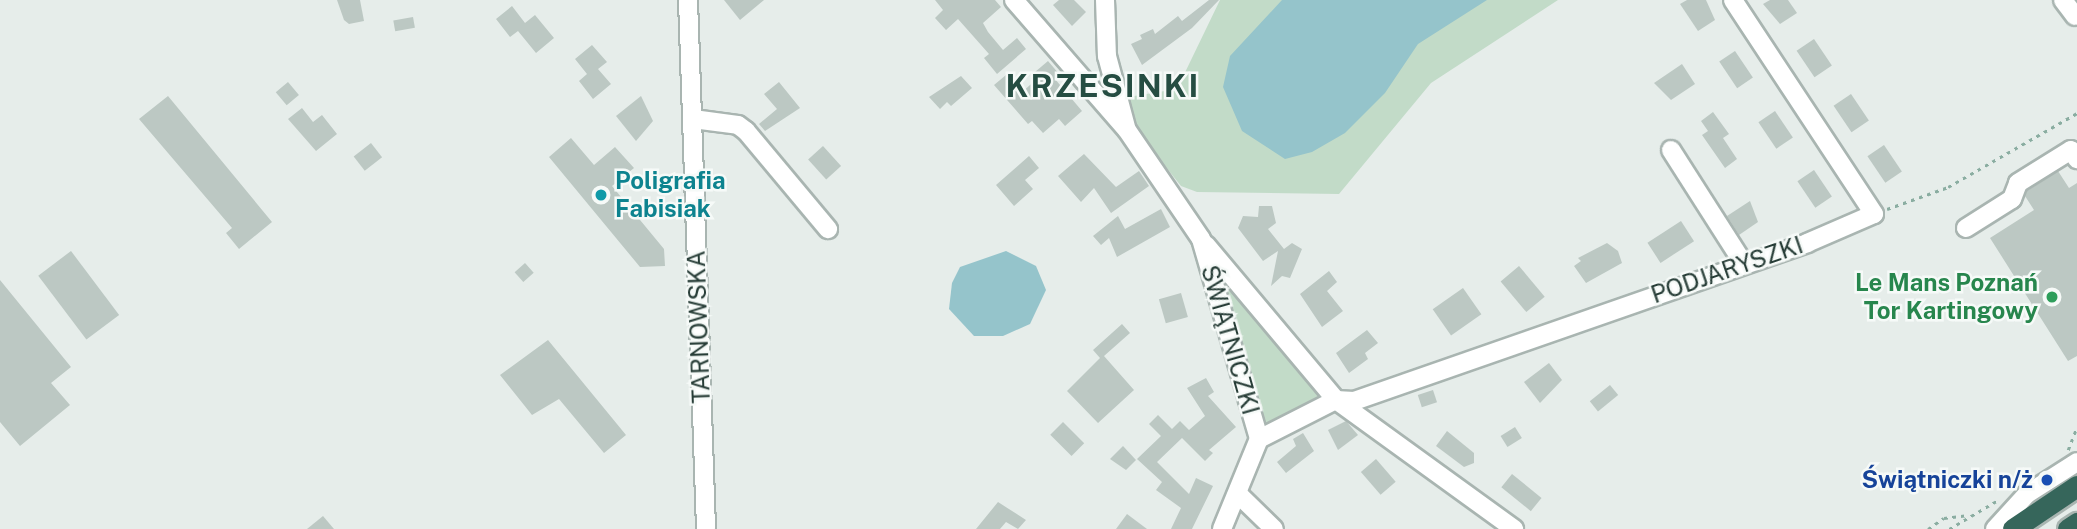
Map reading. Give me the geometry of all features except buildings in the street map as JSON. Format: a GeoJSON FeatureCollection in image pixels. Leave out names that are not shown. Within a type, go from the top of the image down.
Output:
{"type":"FeatureCollection","features":[{"type":"Feature","properties":{"kind":"highway"},"geometry":{"type":"LineString","coordinates":[[2013,529],[2077,486]]}},
{"type":"Feature","properties":{"kind":"highway"},"geometry":{"type":"LineString","coordinates":[[2068,529],[2077,523]]}},
{"type":"Feature","properties":{"kind":"street","name":"TARNOWSKA"},"geometry":{"type":"LineString","coordinates":[[688,0],[706,529]]}},
{"type":"Feature","properties":{"kind":"street","name":"ŚWIĄTNICZKI"},"geometry":{"type":"LineString","coordinates":[[1014,0],[1127,130],[1201,239],[1336,400],[1514,529]]}},
{"type":"Feature","properties":{"kind":"street","name":"ŚWIĄTNICZKI"},"geometry":{"type":"LineString","coordinates":[[1105,0],[1107,56],[1127,130]]}},
{"type":"Feature","properties":{"kind":"street"},"geometry":{"type":"LineString","coordinates":[[1733,0],[1874,214]]}},
{"type":"Feature","properties":{"kind":"street"},"geometry":{"type":"LineString","coordinates":[[2063,0],[2075,16]]}},
{"type":"Feature","properties":{"kind":"street"},"geometry":{"type":"LineString","coordinates":[[1076,73],[1094,68],[1107,56]]}},
{"type":"Feature","properties":{"kind":"street"},"geometry":{"type":"LineString","coordinates":[[693,119],[738,125],[746,131],[828,229]]}},
{"type":"Feature","properties":{"kind":"street"},"geometry":{"type":"LineString","coordinates":[[1966,228],[2012,199],[2018,183],[2071,149],[2077,159]]}},
{"type":"Feature","properties":{"kind":"street"},"geometry":{"type":"LineString","coordinates":[[1671,150],[1744,264]]}},
{"type":"Feature","properties":{"kind":"street","name":"PODJARYSZKI"},"geometry":{"type":"LineString","coordinates":[[1336,400],[1354,401],[1744,264],[1874,214]]}},
{"type":"Feature","properties":{"kind":"street","name":"ŚWIĄTNICZKI"},"geometry":{"type":"LineString","coordinates":[[1201,239],[1259,439],[1336,400]]}},
{"type":"Feature","properties":{"kind":"street"},"geometry":{"type":"LineString","coordinates":[[1222,529],[1259,439]]}},
{"type":"Feature","properties":{"kind":"street"},"geometry":{"type":"LineString","coordinates":[[1995,529],[2027,494],[2071,459]]}},
{"type":"Feature","properties":{"kind":"street"},"geometry":{"type":"LineString","coordinates":[[1238,494],[1273,529]]}},
{"type":"Feature","properties":{"kind":"path"},"geometry":{"type":"LineString","coordinates":[[1874,214],[1948,187],[2077,113]]}},
{"type":"Feature","properties":{"kind":"path"},"geometry":{"type":"LineString","coordinates":[[2071,459],[2077,427]]}},
{"type":"Feature","properties":{"kind":"path"},"geometry":{"type":"LineString","coordinates":[[1928,529],[1944,518],[1972,514]]}},
{"type":"Feature","properties":{"kind":"path"},"geometry":{"type":"LineString","coordinates":[[1949,529],[1954,525]]}},
{"type":"Feature","properties":{"kind":"green space"},"geometry":{"type":"Polygon","coordinates":[[[1220,0],[1558,0],[1431,83],[1339,194],[1197,192],[1181,186],[1131,123],[1128,97],[1177,89],[1220,0]]]}},
{"type":"Feature","properties":{"kind":"green space"},"geometry":{"type":"Polygon","coordinates":[[[1215,263],[1326,398],[1270,429],[1256,421],[1215,263]]]}},
{"type":"Feature","properties":{"kind":"water"},"geometry":{"type":"Polygon","coordinates":[[[1282,0],[1487,0],[1418,44],[1385,93],[1345,133],[1312,152],[1285,159],[1242,131],[1223,87],[1230,56],[1282,0]]]}},
{"type":"Feature","properties":{"kind":"water"},"geometry":{"type":"Polygon","coordinates":[[[1006,251],[1036,266],[1046,290],[1030,324],[1003,336],[974,336],[949,309],[952,283],[960,267],[1006,251]]]}},
{"type":"Feature","properties":{"kind":"place","name":"Poligrafia Fabisiak"},"geometry":{"type":"Point","coordinates":[601,195]}},
{"type":"Feature","properties":{"kind":"place","name":"Le Mans Poznań Tor Kartingowy"},"geometry":{"type":"Point","coordinates":[2052,297]}},
{"type":"Feature","properties":{"kind":"place","name":"Świątniczki n/ż"},"geometry":{"type":"Point","coordinates":[2047,480]}},
{"type":"Feature","properties":{"kind":"district","name":"KRZESINKI"},"geometry":{"type":"Point","coordinates":[1103,86]}}]}
